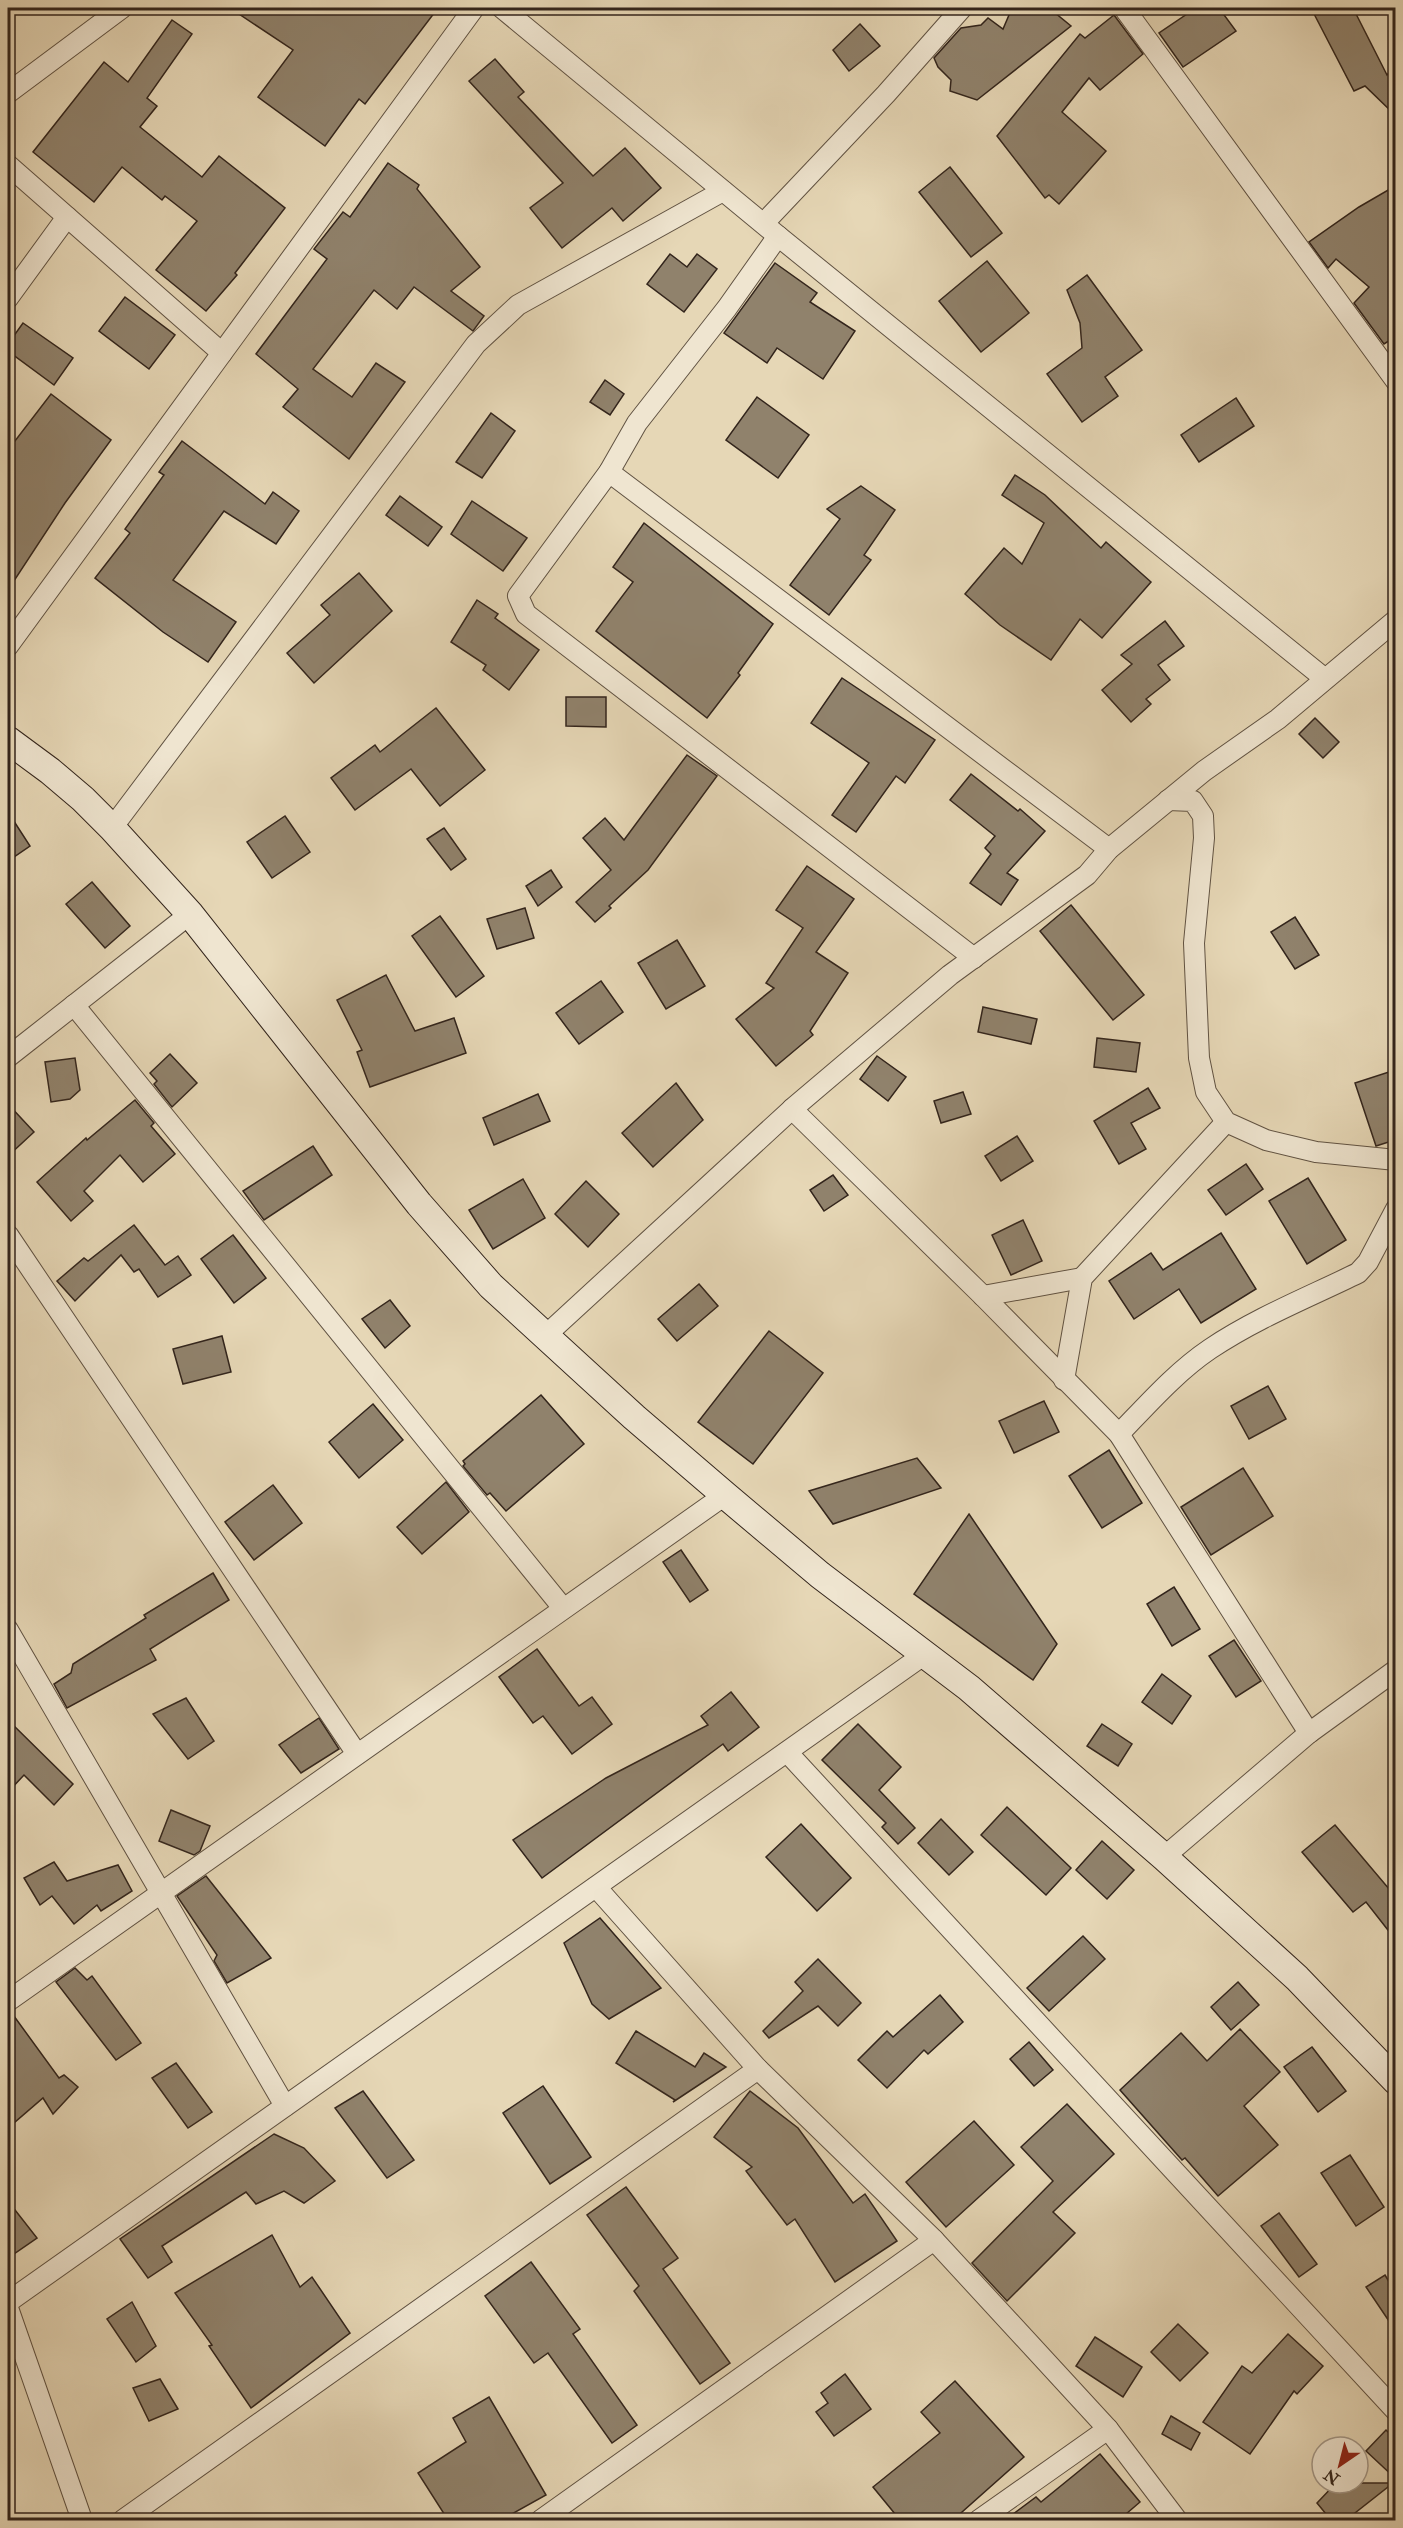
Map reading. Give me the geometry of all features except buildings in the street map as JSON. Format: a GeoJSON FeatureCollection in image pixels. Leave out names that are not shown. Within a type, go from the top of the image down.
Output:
{"type":"FeatureCollection","features":[{"type":"Feature","properties":{"kind":"main road"},"geometry":{"type":"LineString","coordinates":[[8,740],[50,771],[112,828],[190,915],[419,1204],[491,1286],[634,1417],[724,1495],[820,1575],[985,1701],[1164,1857],[1297,1978],[1395,2081]]}},
{"type":"Feature","properties":{"kind":"street"},"geometry":{"type":"LineString","coordinates":[[8,93],[122,8]]}},
{"type":"Feature","properties":{"kind":"street"},"geometry":{"type":"LineString","coordinates":[[8,646],[474,8]]}},
{"type":"Feature","properties":{"kind":"street"},"geometry":{"type":"LineString","coordinates":[[502,8],[1324,678]]}},
{"type":"Feature","properties":{"kind":"street"},"geometry":{"type":"LineString","coordinates":[[962,8],[771,229],[727,308],[637,423],[609,472],[518,596],[526,614],[974,958]]}},
{"type":"Feature","properties":{"kind":"street"},"geometry":{"type":"LineString","coordinates":[[1124,8],[1395,381]]}},
{"type":"Feature","properties":{"kind":"street"},"geometry":{"type":"LineString","coordinates":[[8,165],[222,353]]}},
{"type":"Feature","properties":{"kind":"street"},"geometry":{"type":"LineString","coordinates":[[112,828],[476,344],[518,304],[723,190]]}},
{"type":"Feature","properties":{"kind":"street"},"geometry":{"type":"LineString","coordinates":[[8,298],[67,218]]}},
{"type":"Feature","properties":{"kind":"street"},"geometry":{"type":"LineString","coordinates":[[609,472],[1109,849]]}},
{"type":"Feature","properties":{"kind":"street"},"geometry":{"type":"LineString","coordinates":[[545,1336],[792,1109],[950,975],[1087,875],[1109,849],[1168,800],[1204,771],[1278,719],[1395,620]]}},
{"type":"Feature","properties":{"kind":"street"},"geometry":{"type":"LineString","coordinates":[[1168,800],[1193,801],[1203,816],[1204,838],[1194,943],[1197,981],[1196,1021],[1199,1058],[1206,1092],[1226,1122],[1266,1140],[1316,1152],[1395,1160]]}},
{"type":"Feature","properties":{"kind":"street"},"geometry":{"type":"LineString","coordinates":[[8,1057],[190,915]]}},
{"type":"Feature","properties":{"kind":"street"},"geometry":{"type":"LineString","coordinates":[[74,1005],[563,1608]]}},
{"type":"Feature","properties":{"kind":"street"},"geometry":{"type":"LineString","coordinates":[[792,1109],[983,1296],[1119,1434],[1309,1733]]}},
{"type":"Feature","properties":{"kind":"street"},"geometry":{"type":"LineString","coordinates":[[1064,1380],[1082,1278],[1226,1122]]}},
{"type":"Feature","properties":{"kind":"street"},"geometry":{"type":"LineString","coordinates":[[1119,1434],[1161,1390],[1209,1350],[1236,1333],[1358,1273],[1368,1262],[1395,1209]]}},
{"type":"Feature","properties":{"kind":"street"},"geometry":{"type":"LineString","coordinates":[[8,1235],[357,1754]]}},
{"type":"Feature","properties":{"kind":"street"},"geometry":{"type":"LineString","coordinates":[[983,1296],[1082,1278]]}},
{"type":"Feature","properties":{"kind":"street"},"geometry":{"type":"LineString","coordinates":[[8,2001],[724,1495]]}},
{"type":"Feature","properties":{"kind":"street"},"geometry":{"type":"LineString","coordinates":[[8,1630],[285,2106]]}},
{"type":"Feature","properties":{"kind":"street"},"geometry":{"type":"LineString","coordinates":[[8,2302],[925,1654]]}},
{"type":"Feature","properties":{"kind":"street"},"geometry":{"type":"LineString","coordinates":[[1164,1857],[1309,1733],[1395,1670]]}},
{"type":"Feature","properties":{"kind":"street"},"geometry":{"type":"LineString","coordinates":[[787,1752],[1395,2411]]}},
{"type":"Feature","properties":{"kind":"street"},"geometry":{"type":"LineString","coordinates":[[596,1887],[758,2069],[934,2241],[1108,2429],[1177,2520]]}},
{"type":"Feature","properties":{"kind":"street"},"geometry":{"type":"LineString","coordinates":[[123,2520],[758,2069]]}},
{"type":"Feature","properties":{"kind":"street"},"geometry":{"type":"LineString","coordinates":[[542,2520],[934,2241]]}},
{"type":"Feature","properties":{"kind":"street"},"geometry":{"type":"LineString","coordinates":[[8,2308],[82,2520]]}},
{"type":"Feature","properties":{"kind":"street"},"geometry":{"type":"LineString","coordinates":[[979,2520],[1108,2429]]}}]}
